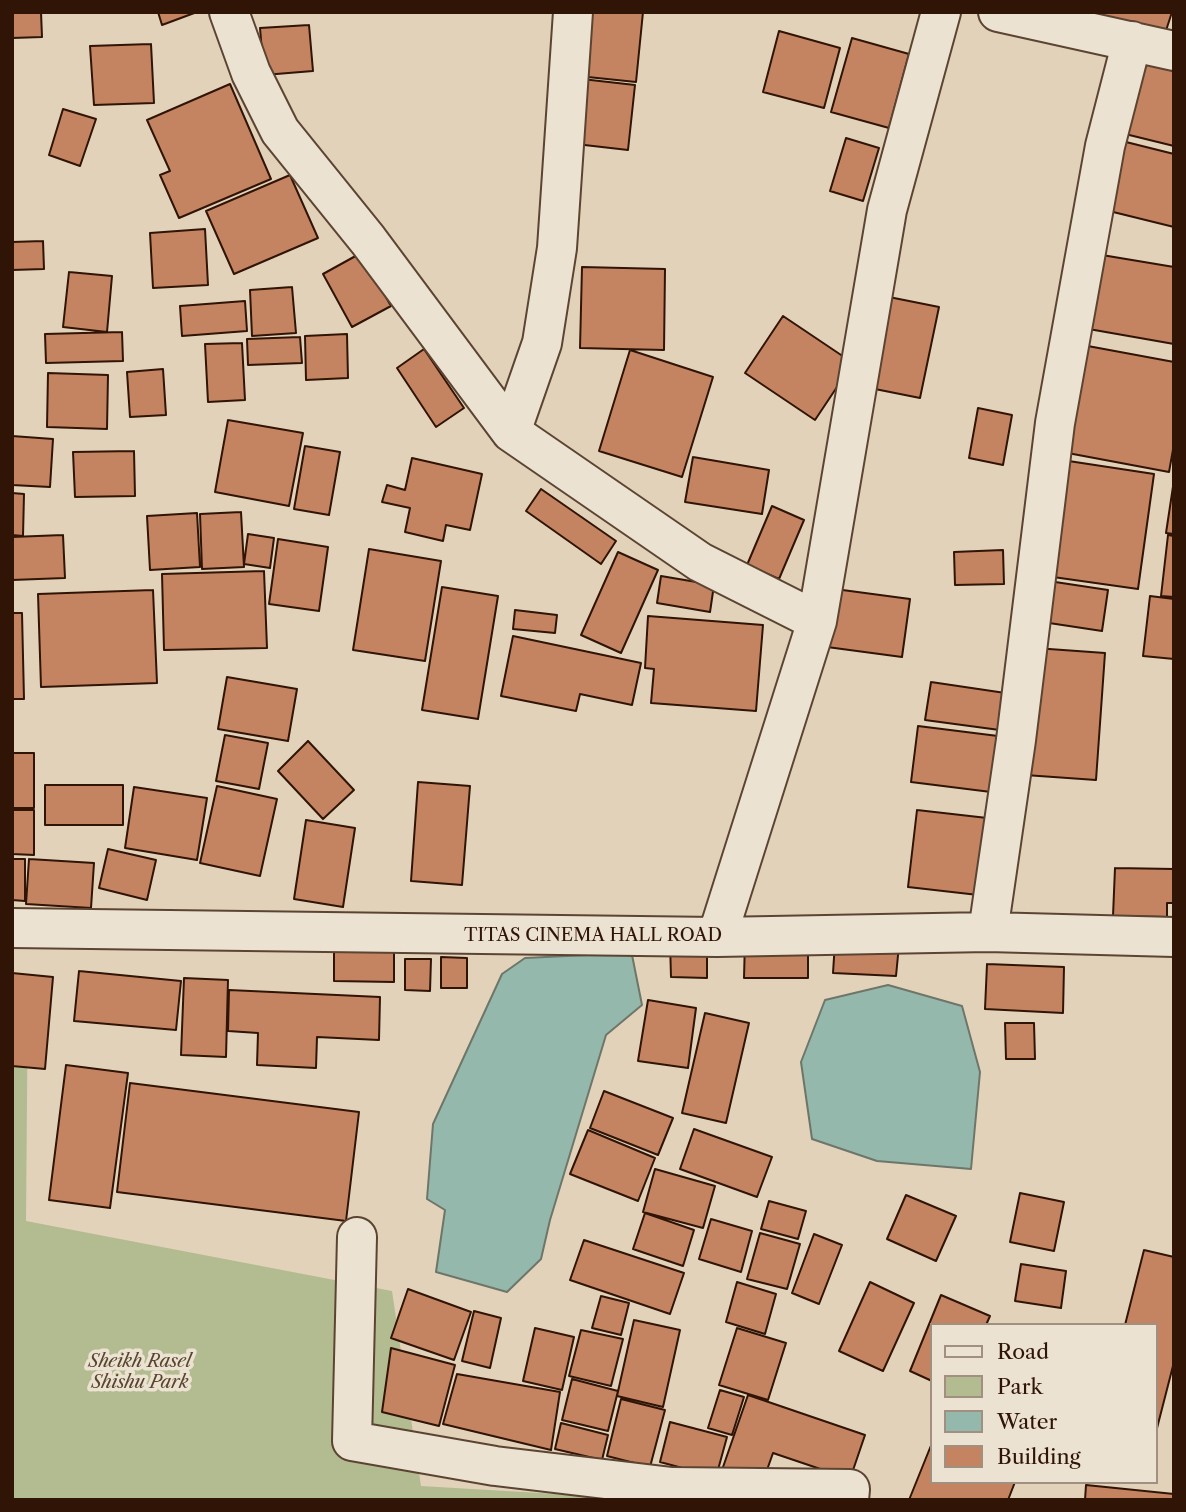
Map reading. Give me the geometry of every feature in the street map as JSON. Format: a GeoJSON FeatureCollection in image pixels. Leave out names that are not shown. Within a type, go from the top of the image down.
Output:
{"type":"FeatureCollection","features":[{"type":"Feature","properties":{"kind":"street"},"geometry":{"type":"LineString","coordinates":[[229,12],[251,74],[280,131],[368,240],[511,432],[700,562],[817,621]]}},
{"type":"Feature","properties":{"kind":"street"},"geometry":{"type":"LineString","coordinates":[[511,432],[542,343],[557,248],[573,12]]}},
{"type":"Feature","properties":{"kind":"street"},"geometry":{"type":"LineString","coordinates":[[717,937],[817,621],[887,210],[941,12]]}},
{"type":"Feature","properties":{"kind":"street"},"geometry":{"type":"LineString","coordinates":[[998,12],[1174,51]]}},
{"type":"Feature","properties":{"kind":"street"},"geometry":{"type":"LineString","coordinates":[[988,932],[1016,740],[1055,423],[1105,146],[1132,41]]}},
{"type":"Feature","properties":{"kind":"street","name":"TITAS CINEMA HALL ROAD"},"geometry":{"type":"LineString","coordinates":[[12,928],[717,937],[988,932],[1174,937]]}},
{"type":"Feature","properties":{"kind":"street"},"geometry":{"type":"LineString","coordinates":[[357,1237],[352,1441],[495,1466],[672,1487],[850,1489],[849,1500]]}},
{"type":"Feature","properties":{"kind":"green space","name":"Sheikh Rasel Shishu Park"},"geometry":{"type":"Polygon","coordinates":[[[12,981],[28,981],[26,1221],[392,1291],[421,1486],[659,1500],[12,1500],[12,981]]]}},
{"type":"Feature","properties":{"kind":"water"},"geometry":{"type":"Polygon","coordinates":[[[631,950],[642,1005],[606,1035],[550,1220],[541,1259],[507,1292],[436,1272],[445,1210],[427,1199],[433,1124],[502,974],[525,958],[631,950]]]}},
{"type":"Feature","properties":{"kind":"water"},"geometry":{"type":"Polygon","coordinates":[[[888,985],[962,1006],[980,1072],[971,1169],[877,1161],[812,1139],[801,1062],[825,1000],[888,985]]]}},
{"type":"Feature","properties":{"kind":"building"},"geometry":{"type":"Polygon","coordinates":[[[12,12],[41,12],[42,37],[12,38],[12,12]]]}},
{"type":"Feature","properties":{"kind":"building"},"geometry":{"type":"Polygon","coordinates":[[[158,12],[197,12],[162,25],[158,12]]]}},
{"type":"Feature","properties":{"kind":"building"},"geometry":{"type":"Polygon","coordinates":[[[584,12],[643,12],[636,82],[578,76],[584,12]]]}},
{"type":"Feature","properties":{"kind":"building"},"geometry":{"type":"Polygon","coordinates":[[[1084,12],[1172,12],[1161,46],[1084,12]]]}},
{"type":"Feature","properties":{"kind":"building"},"geometry":{"type":"Polygon","coordinates":[[[309,25],[313,71],[264,75],[260,28],[309,25]]]}},
{"type":"Feature","properties":{"kind":"building"},"geometry":{"type":"Polygon","coordinates":[[[779,31],[840,48],[824,108],[763,92],[779,31]]]}},
{"type":"Feature","properties":{"kind":"building"},"geometry":{"type":"Polygon","coordinates":[[[852,38],[909,54],[889,128],[831,112],[852,38]]]}},
{"type":"Feature","properties":{"kind":"building"},"geometry":{"type":"Polygon","coordinates":[[[151,44],[154,103],[94,105],[90,46],[151,44]]]}},
{"type":"Feature","properties":{"kind":"building"},"geometry":{"type":"Polygon","coordinates":[[[1134,49],[1174,60],[1174,146],[1113,131],[1134,49]]]}},
{"type":"Feature","properties":{"kind":"building"},"geometry":{"type":"Polygon","coordinates":[[[573,78],[635,85],[628,150],[567,143],[573,78]]]}},
{"type":"Feature","properties":{"kind":"building"},"geometry":{"type":"Polygon","coordinates":[[[230,84],[271,179],[179,218],[160,175],[170,171],[147,120],[230,84]]]}},
{"type":"Feature","properties":{"kind":"building"},"geometry":{"type":"Polygon","coordinates":[[[63,109],[96,119],[80,166],[49,155],[63,109]]]}},
{"type":"Feature","properties":{"kind":"building"},"geometry":{"type":"Polygon","coordinates":[[[846,138],[879,148],[863,201],[830,191],[846,138]]]}},
{"type":"Feature","properties":{"kind":"building"},"geometry":{"type":"Polygon","coordinates":[[[1118,140],[1174,154],[1174,227],[1101,209],[1118,140]]]}},
{"type":"Feature","properties":{"kind":"building"},"geometry":{"type":"Polygon","coordinates":[[[290,175],[318,238],[234,274],[206,211],[290,175]]]}},
{"type":"Feature","properties":{"kind":"building"},"geometry":{"type":"Polygon","coordinates":[[[205,229],[208,285],[153,288],[150,233],[205,229]]]}},
{"type":"Feature","properties":{"kind":"building"},"geometry":{"type":"Polygon","coordinates":[[[43,241],[44,269],[12,270],[12,242],[43,241]]]}},
{"type":"Feature","properties":{"kind":"building"},"geometry":{"type":"Polygon","coordinates":[[[361,253],[391,306],[352,327],[323,274],[361,253]]]}},
{"type":"Feature","properties":{"kind":"building"},"geometry":{"type":"Polygon","coordinates":[[[1096,254],[1174,267],[1174,344],[1083,328],[1096,254]]]}},
{"type":"Feature","properties":{"kind":"building"},"geometry":{"type":"Polygon","coordinates":[[[582,267],[665,269],[664,350],[580,348],[582,267]]]}},
{"type":"Feature","properties":{"kind":"building"},"geometry":{"type":"Polygon","coordinates":[[[69,272],[112,276],[107,332],[63,327],[69,272]]]}},
{"type":"Feature","properties":{"kind":"building"},"geometry":{"type":"Polygon","coordinates":[[[292,287],[296,333],[252,336],[250,290],[292,287]]]}},
{"type":"Feature","properties":{"kind":"building"},"geometry":{"type":"Polygon","coordinates":[[[879,295],[939,307],[920,398],[860,386],[879,295]]]}},
{"type":"Feature","properties":{"kind":"building"},"geometry":{"type":"Polygon","coordinates":[[[245,301],[247,331],[182,336],[180,306],[245,301]]]}},
{"type":"Feature","properties":{"kind":"building"},"geometry":{"type":"Polygon","coordinates":[[[783,316],[853,363],[815,420],[745,373],[783,316]]]}},
{"type":"Feature","properties":{"kind":"building"},"geometry":{"type":"Polygon","coordinates":[[[122,332],[123,361],[46,363],[45,334],[122,332]]]}},
{"type":"Feature","properties":{"kind":"building"},"geometry":{"type":"Polygon","coordinates":[[[347,334],[348,378],[306,380],[305,336],[347,334]]]}},
{"type":"Feature","properties":{"kind":"building"},"geometry":{"type":"Polygon","coordinates":[[[300,337],[302,363],[248,365],[247,339],[300,337]]]}},
{"type":"Feature","properties":{"kind":"building"},"geometry":{"type":"Polygon","coordinates":[[[242,343],[245,400],[208,402],[205,344],[242,343]]]}},
{"type":"Feature","properties":{"kind":"building"},"geometry":{"type":"Polygon","coordinates":[[[1077,344],[1174,362],[1174,444],[1169,472],[1057,451],[1077,344]]]}},
{"type":"Feature","properties":{"kind":"building"},"geometry":{"type":"Polygon","coordinates":[[[424,349],[464,408],[436,427],[397,368],[424,349]]]}},
{"type":"Feature","properties":{"kind":"building"},"geometry":{"type":"Polygon","coordinates":[[[630,350],[713,377],[682,477],[599,451],[630,350]]]}},
{"type":"Feature","properties":{"kind":"building"},"geometry":{"type":"Polygon","coordinates":[[[163,369],[166,415],[130,417],[127,372],[163,369]]]}},
{"type":"Feature","properties":{"kind":"building"},"geometry":{"type":"Polygon","coordinates":[[[48,373],[108,375],[107,429],[47,427],[48,373]]]}},
{"type":"Feature","properties":{"kind":"building"},"geometry":{"type":"Polygon","coordinates":[[[978,408],[1012,415],[1003,465],[969,458],[978,408]]]}},
{"type":"Feature","properties":{"kind":"building"},"geometry":{"type":"Polygon","coordinates":[[[228,420],[303,433],[289,506],[215,492],[228,420]]]}},
{"type":"Feature","properties":{"kind":"building"},"geometry":{"type":"Polygon","coordinates":[[[12,436],[53,439],[50,487],[12,485],[12,436]]]}},
{"type":"Feature","properties":{"kind":"building"},"geometry":{"type":"Polygon","coordinates":[[[305,446],[340,452],[329,515],[294,509],[305,446]]]}},
{"type":"Feature","properties":{"kind":"building"},"geometry":{"type":"Polygon","coordinates":[[[134,451],[135,496],[75,497],[73,452],[134,451]]]}},
{"type":"Feature","properties":{"kind":"building"},"geometry":{"type":"Polygon","coordinates":[[[693,457],[769,470],[762,514],[685,502],[693,457]]]}},
{"type":"Feature","properties":{"kind":"building"},"geometry":{"type":"Polygon","coordinates":[[[412,458],[482,474],[470,530],[446,525],[443,541],[405,532],[410,508],[382,502],[387,485],[405,490],[412,458]]]}},
{"type":"Feature","properties":{"kind":"building"},"geometry":{"type":"Polygon","coordinates":[[[1062,460],[1154,474],[1138,589],[1046,576],[1062,460]]]}},
{"type":"Feature","properties":{"kind":"building"},"geometry":{"type":"Polygon","coordinates":[[[1174,480],[1174,534],[1166,533],[1174,480]]]}},
{"type":"Feature","properties":{"kind":"building"},"geometry":{"type":"Polygon","coordinates":[[[541,489],[616,541],[601,564],[526,511],[541,489]]]}},
{"type":"Feature","properties":{"kind":"building"},"geometry":{"type":"Polygon","coordinates":[[[12,493],[24,494],[23,536],[12,535],[12,493]]]}},
{"type":"Feature","properties":{"kind":"building"},"geometry":{"type":"Polygon","coordinates":[[[772,506],[804,520],[779,579],[747,565],[772,506]]]}},
{"type":"Feature","properties":{"kind":"building"},"geometry":{"type":"Polygon","coordinates":[[[241,512],[244,567],[202,569],[200,514],[241,512]]]}},
{"type":"Feature","properties":{"kind":"building"},"geometry":{"type":"Polygon","coordinates":[[[197,513],[200,567],[150,570],[147,516],[197,513]]]}},
{"type":"Feature","properties":{"kind":"building"},"geometry":{"type":"Polygon","coordinates":[[[248,534],[274,538],[270,568],[244,564],[248,534]]]}},
{"type":"Feature","properties":{"kind":"building"},"geometry":{"type":"Polygon","coordinates":[[[63,535],[65,578],[12,580],[12,537],[63,535]]]}},
{"type":"Feature","properties":{"kind":"building"},"geometry":{"type":"Polygon","coordinates":[[[1168,535],[1174,536],[1174,597],[1161,596],[1168,535]]]}},
{"type":"Feature","properties":{"kind":"building"},"geometry":{"type":"Polygon","coordinates":[[[278,539],[328,547],[319,611],[269,604],[278,539]]]}},
{"type":"Feature","properties":{"kind":"building"},"geometry":{"type":"Polygon","coordinates":[[[369,549],[441,561],[425,661],[353,650],[369,549]]]}},
{"type":"Feature","properties":{"kind":"building"},"geometry":{"type":"Polygon","coordinates":[[[1003,550],[1004,584],[955,585],[954,552],[1003,550]]]}},
{"type":"Feature","properties":{"kind":"building"},"geometry":{"type":"Polygon","coordinates":[[[618,552],[658,570],[621,653],[581,635],[618,552]]]}},
{"type":"Feature","properties":{"kind":"building"},"geometry":{"type":"Polygon","coordinates":[[[264,571],[267,648],[164,650],[162,574],[264,571]]]}},
{"type":"Feature","properties":{"kind":"building"},"geometry":{"type":"Polygon","coordinates":[[[661,576],[714,585],[710,612],[657,603],[661,576]]]}},
{"type":"Feature","properties":{"kind":"building"},"geometry":{"type":"Polygon","coordinates":[[[1042,580],[1108,590],[1102,631],[1036,621],[1042,580]]]}},
{"type":"Feature","properties":{"kind":"building"},"geometry":{"type":"Polygon","coordinates":[[[442,587],[498,596],[478,719],[422,710],[442,587]]]}},
{"type":"Feature","properties":{"kind":"building"},"geometry":{"type":"Polygon","coordinates":[[[835,589],[910,599],[902,657],[827,647],[835,589]]]}},
{"type":"Feature","properties":{"kind":"building"},"geometry":{"type":"Polygon","coordinates":[[[153,590],[157,683],[41,687],[38,594],[153,590]]]}},
{"type":"Feature","properties":{"kind":"building"},"geometry":{"type":"Polygon","coordinates":[[[1150,596],[1174,599],[1174,659],[1143,656],[1150,596]]]}},
{"type":"Feature","properties":{"kind":"building"},"geometry":{"type":"Polygon","coordinates":[[[515,610],[557,615],[555,633],[513,629],[515,610]]]}},
{"type":"Feature","properties":{"kind":"building"},"geometry":{"type":"Polygon","coordinates":[[[12,613],[22,613],[24,699],[12,699],[12,613]]]}},
{"type":"Feature","properties":{"kind":"building"},"geometry":{"type":"Polygon","coordinates":[[[648,616],[763,625],[756,711],[651,703],[654,669],[645,668],[648,616]]]}},
{"type":"Feature","properties":{"kind":"building"},"geometry":{"type":"Polygon","coordinates":[[[513,636],[641,663],[632,705],[580,694],[576,711],[501,696],[513,636]]]}},
{"type":"Feature","properties":{"kind":"building"},"geometry":{"type":"Polygon","coordinates":[[[1035,648],[1105,653],[1096,780],[1025,775],[1035,648]]]}},
{"type":"Feature","properties":{"kind":"building"},"geometry":{"type":"Polygon","coordinates":[[[227,677],[297,689],[288,741],[218,729],[227,677]]]}},
{"type":"Feature","properties":{"kind":"building"},"geometry":{"type":"Polygon","coordinates":[[[931,682],[1012,694],[1007,731],[925,720],[931,682]]]}},
{"type":"Feature","properties":{"kind":"building"},"geometry":{"type":"Polygon","coordinates":[[[918,726],[1006,737],[999,793],[911,782],[918,726]]]}},
{"type":"Feature","properties":{"kind":"building"},"geometry":{"type":"Polygon","coordinates":[[[225,735],[268,743],[259,789],[216,781],[225,735]]]}},
{"type":"Feature","properties":{"kind":"building"},"geometry":{"type":"Polygon","coordinates":[[[308,741],[354,790],[323,819],[278,771],[308,741]]]}},
{"type":"Feature","properties":{"kind":"building"},"geometry":{"type":"Polygon","coordinates":[[[12,753],[34,753],[34,808],[12,808],[12,753]]]}},
{"type":"Feature","properties":{"kind":"building"},"geometry":{"type":"Polygon","coordinates":[[[418,782],[470,786],[462,885],[411,881],[418,782]]]}},
{"type":"Feature","properties":{"kind":"building"},"geometry":{"type":"Polygon","coordinates":[[[45,785],[123,785],[123,825],[45,825],[45,785]]]}},
{"type":"Feature","properties":{"kind":"building"},"geometry":{"type":"Polygon","coordinates":[[[217,786],[277,799],[260,876],[200,863],[217,786]]]}},
{"type":"Feature","properties":{"kind":"building"},"geometry":{"type":"Polygon","coordinates":[[[134,787],[207,798],[197,860],[125,848],[134,787]]]}},
{"type":"Feature","properties":{"kind":"building"},"geometry":{"type":"Polygon","coordinates":[[[12,810],[34,810],[34,855],[12,854],[12,810]]]}},
{"type":"Feature","properties":{"kind":"building"},"geometry":{"type":"Polygon","coordinates":[[[917,810],[996,819],[987,896],[908,887],[917,810]]]}},
{"type":"Feature","properties":{"kind":"building"},"geometry":{"type":"Polygon","coordinates":[[[306,820],[355,828],[343,907],[294,899],[306,820]]]}},
{"type":"Feature","properties":{"kind":"building"},"geometry":{"type":"Polygon","coordinates":[[[108,849],[156,860],[147,900],[99,888],[108,849]]]}},
{"type":"Feature","properties":{"kind":"building"},"geometry":{"type":"Polygon","coordinates":[[[12,859],[25,859],[25,901],[12,900],[12,859]]]}},
{"type":"Feature","properties":{"kind":"building"},"geometry":{"type":"Polygon","coordinates":[[[29,859],[94,863],[91,908],[26,904],[29,859]]]}},
{"type":"Feature","properties":{"kind":"building"},"geometry":{"type":"Polygon","coordinates":[[[1115,868],[1174,869],[1174,903],[1167,903],[1167,917],[1113,916],[1115,868]]]}},
{"type":"Feature","properties":{"kind":"building"},"geometry":{"type":"Polygon","coordinates":[[[745,940],[808,940],[808,978],[744,978],[745,940]]]}},
{"type":"Feature","properties":{"kind":"building"},"geometry":{"type":"Polygon","coordinates":[[[707,941],[707,978],[671,977],[670,942],[707,941]]]}},
{"type":"Feature","properties":{"kind":"building"},"geometry":{"type":"Polygon","coordinates":[[[835,942],[899,945],[896,976],[833,973],[835,942]]]}},
{"type":"Feature","properties":{"kind":"building"},"geometry":{"type":"Polygon","coordinates":[[[334,951],[394,951],[394,982],[334,981],[334,951]]]}},
{"type":"Feature","properties":{"kind":"building"},"geometry":{"type":"Polygon","coordinates":[[[441,957],[467,958],[467,988],[441,988],[441,957]]]}},
{"type":"Feature","properties":{"kind":"building"},"geometry":{"type":"Polygon","coordinates":[[[405,959],[431,959],[430,991],[405,990],[405,959]]]}},
{"type":"Feature","properties":{"kind":"building"},"geometry":{"type":"Polygon","coordinates":[[[987,964],[1064,967],[1063,1013],[985,1009],[987,964]]]}},
{"type":"Feature","properties":{"kind":"building"},"geometry":{"type":"Polygon","coordinates":[[[79,971],[181,981],[176,1030],[74,1021],[79,971]]]}},
{"type":"Feature","properties":{"kind":"building"},"geometry":{"type":"Polygon","coordinates":[[[12,973],[53,977],[45,1069],[12,1066],[12,973]]]}},
{"type":"Feature","properties":{"kind":"building"},"geometry":{"type":"Polygon","coordinates":[[[184,978],[228,980],[226,1057],[181,1055],[184,978]]]}},
{"type":"Feature","properties":{"kind":"building"},"geometry":{"type":"Polygon","coordinates":[[[229,990],[380,997],[379,1040],[317,1037],[316,1068],[257,1065],[258,1033],[228,1031],[229,990]]]}},
{"type":"Feature","properties":{"kind":"building"},"geometry":{"type":"Polygon","coordinates":[[[648,1000],[696,1008],[688,1068],[638,1061],[648,1000]]]}},
{"type":"Feature","properties":{"kind":"building"},"geometry":{"type":"Polygon","coordinates":[[[705,1013],[749,1023],[726,1123],[682,1113],[705,1013]]]}},
{"type":"Feature","properties":{"kind":"building"},"geometry":{"type":"Polygon","coordinates":[[[1005,1023],[1034,1023],[1035,1059],[1006,1059],[1005,1023]]]}},
{"type":"Feature","properties":{"kind":"building"},"geometry":{"type":"Polygon","coordinates":[[[66,1065],[128,1073],[110,1208],[49,1200],[66,1065]]]}},
{"type":"Feature","properties":{"kind":"building"},"geometry":{"type":"Polygon","coordinates":[[[130,1083],[359,1112],[346,1221],[117,1192],[130,1083]]]}},
{"type":"Feature","properties":{"kind":"building"},"geometry":{"type":"Polygon","coordinates":[[[604,1091],[673,1118],[658,1155],[590,1128],[604,1091]]]}},
{"type":"Feature","properties":{"kind":"building"},"geometry":{"type":"Polygon","coordinates":[[[694,1129],[772,1157],[757,1197],[680,1169],[694,1129]]]}},
{"type":"Feature","properties":{"kind":"building"},"geometry":{"type":"Polygon","coordinates":[[[588,1130],[655,1158],[638,1201],[570,1174],[588,1130]]]}},
{"type":"Feature","properties":{"kind":"building"},"geometry":{"type":"Polygon","coordinates":[[[655,1169],[715,1186],[703,1228],[643,1212],[655,1169]]]}},
{"type":"Feature","properties":{"kind":"building"},"geometry":{"type":"Polygon","coordinates":[[[1020,1193],[1064,1202],[1054,1251],[1010,1242],[1020,1193]]]}},
{"type":"Feature","properties":{"kind":"building"},"geometry":{"type":"Polygon","coordinates":[[[906,1195],[956,1216],[936,1261],[887,1239],[906,1195]]]}},
{"type":"Feature","properties":{"kind":"building"},"geometry":{"type":"Polygon","coordinates":[[[769,1201],[806,1211],[798,1239],[761,1229],[769,1201]]]}},
{"type":"Feature","properties":{"kind":"building"},"geometry":{"type":"Polygon","coordinates":[[[645,1213],[694,1230],[683,1266],[633,1249],[645,1213]]]}},
{"type":"Feature","properties":{"kind":"building"},"geometry":{"type":"Polygon","coordinates":[[[711,1219],[752,1231],[741,1272],[699,1259],[711,1219]]]}},
{"type":"Feature","properties":{"kind":"building"},"geometry":{"type":"Polygon","coordinates":[[[760,1233],[800,1244],[787,1289],[747,1279],[760,1233]]]}},
{"type":"Feature","properties":{"kind":"building"},"geometry":{"type":"Polygon","coordinates":[[[814,1234],[842,1245],[819,1304],[792,1293],[814,1234]]]}},
{"type":"Feature","properties":{"kind":"building"},"geometry":{"type":"Polygon","coordinates":[[[584,1240],[684,1273],[670,1314],[570,1280],[584,1240]]]}},
{"type":"Feature","properties":{"kind":"building"},"geometry":{"type":"Polygon","coordinates":[[[1144,1250],[1174,1257],[1174,1362],[1158,1424],[1158,1323],[1126,1323],[1144,1250]]]}},
{"type":"Feature","properties":{"kind":"building"},"geometry":{"type":"Polygon","coordinates":[[[1021,1264],[1066,1271],[1061,1308],[1015,1301],[1021,1264]]]}},
{"type":"Feature","properties":{"kind":"building"},"geometry":{"type":"Polygon","coordinates":[[[737,1282],[776,1294],[765,1334],[726,1322],[737,1282]]]}},
{"type":"Feature","properties":{"kind":"building"},"geometry":{"type":"Polygon","coordinates":[[[870,1282],[914,1303],[883,1371],[839,1351],[870,1282]]]}},
{"type":"Feature","properties":{"kind":"building"},"geometry":{"type":"Polygon","coordinates":[[[408,1289],[471,1312],[454,1360],[391,1338],[408,1289]]]}},
{"type":"Feature","properties":{"kind":"building"},"geometry":{"type":"Polygon","coordinates":[[[941,1295],[990,1316],[987,1323],[930,1323],[930,1380],[910,1371],[941,1295]]]}},
{"type":"Feature","properties":{"kind":"building"},"geometry":{"type":"Polygon","coordinates":[[[601,1296],[629,1303],[621,1335],[592,1328],[601,1296]]]}},
{"type":"Feature","properties":{"kind":"building"},"geometry":{"type":"Polygon","coordinates":[[[474,1311],[501,1318],[490,1368],[462,1361],[474,1311]]]}},
{"type":"Feature","properties":{"kind":"building"},"geometry":{"type":"Polygon","coordinates":[[[634,1320],[680,1330],[663,1407],[617,1396],[634,1320]]]}},
{"type":"Feature","properties":{"kind":"building"},"geometry":{"type":"Polygon","coordinates":[[[535,1328],[574,1337],[562,1390],[523,1381],[535,1328]]]}},
{"type":"Feature","properties":{"kind":"building"},"geometry":{"type":"Polygon","coordinates":[[[737,1328],[786,1343],[768,1400],[719,1385],[737,1328]]]}},
{"type":"Feature","properties":{"kind":"building"},"geometry":{"type":"Polygon","coordinates":[[[581,1330],[623,1339],[611,1386],[569,1376],[581,1330]]]}},
{"type":"Feature","properties":{"kind":"building"},"geometry":{"type":"Polygon","coordinates":[[[391,1348],[455,1365],[439,1426],[382,1412],[391,1348]]]}},
{"type":"Feature","properties":{"kind":"building"},"geometry":{"type":"Polygon","coordinates":[[[457,1374],[560,1392],[551,1450],[443,1424],[457,1374]]]}},
{"type":"Feature","properties":{"kind":"building"},"geometry":{"type":"Polygon","coordinates":[[[572,1379],[618,1391],[608,1431],[562,1420],[572,1379]]]}},
{"type":"Feature","properties":{"kind":"building"},"geometry":{"type":"Polygon","coordinates":[[[720,1390],[744,1397],[732,1435],[708,1428],[720,1390]]]}},
{"type":"Feature","properties":{"kind":"building"},"geometry":{"type":"Polygon","coordinates":[[[748,1395],[865,1435],[850,1479],[773,1453],[762,1484],[722,1470],[748,1395]]]}},
{"type":"Feature","properties":{"kind":"building"},"geometry":{"type":"Polygon","coordinates":[[[621,1399],[665,1410],[650,1467],[607,1456],[621,1399]]]}},
{"type":"Feature","properties":{"kind":"building"},"geometry":{"type":"Polygon","coordinates":[[[670,1422],[727,1437],[716,1477],[660,1462],[670,1422]]]}},
{"type":"Feature","properties":{"kind":"building"},"geometry":{"type":"Polygon","coordinates":[[[561,1423],[608,1435],[602,1460],[555,1449],[561,1423]]]}},
{"type":"Feature","properties":{"kind":"building"},"geometry":{"type":"Polygon","coordinates":[[[930,1448],[930,1484],[1014,1484],[1008,1500],[909,1500],[930,1448]]]}},
{"type":"Feature","properties":{"kind":"building"},"geometry":{"type":"Polygon","coordinates":[[[1086,1485],[1174,1494],[1174,1500],[1085,1500],[1086,1485]]]}}]}
